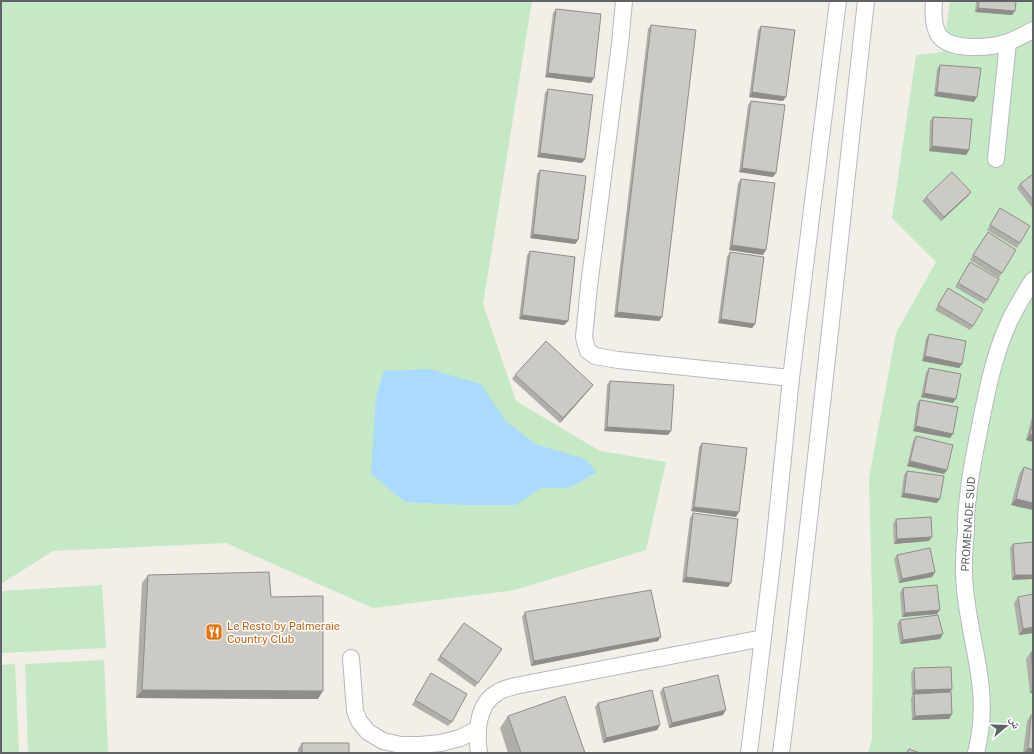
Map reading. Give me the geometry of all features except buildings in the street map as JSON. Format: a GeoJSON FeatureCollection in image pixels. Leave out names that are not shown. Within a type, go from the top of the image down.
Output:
{"type":"FeatureCollection","features":[{"type":"Feature","properties":{"kind":"street"},"geometry":{"type":"LineString","coordinates":[[624,1],[589,286],[585,331],[586,346],[588,351],[595,356],[618,360],[791,378]]}},
{"type":"Feature","properties":{"kind":"street"},"geometry":{"type":"LineString","coordinates":[[749,753],[791,378],[838,1]]}},
{"type":"Feature","properties":{"kind":"street"},"geometry":{"type":"LineString","coordinates":[[781,753],[809,521],[866,1]]}},
{"type":"Feature","properties":{"kind":"street"},"geometry":{"type":"LineString","coordinates":[[934,1],[933,10],[935,26],[939,35],[951,43],[983,48],[1008,42],[1033,30]]}},
{"type":"Feature","properties":{"kind":"street"},"geometry":{"type":"LineString","coordinates":[[996,159],[1008,42]]}},
{"type":"Feature","properties":{"kind":"street","name":"PROMENADE SUD"},"geometry":{"type":"LineString","coordinates":[[976,753],[982,719],[981,690],[965,589],[964,551],[967,499],[986,394],[993,368],[1008,323],[1019,301],[1033,280]]}},
{"type":"Feature","properties":{"kind":"street"},"geometry":{"type":"LineString","coordinates":[[479,753],[478,729],[480,718],[486,703],[497,692],[515,686],[763,638]]}},
{"type":"Feature","properties":{"kind":"street"},"geometry":{"type":"LineString","coordinates":[[351,658],[356,711],[359,721],[368,732],[383,742],[401,745],[440,743],[460,738],[478,729]]}},
{"type":"Feature","properties":{"kind":"green space"},"geometry":{"type":"Polygon","coordinates":[[[1,1],[532,1],[483,304],[516,401],[600,451],[666,462],[646,550],[515,590],[373,608],[226,543],[53,551],[1,584],[1,1]]]}},
{"type":"Feature","properties":{"kind":"green space"},"geometry":{"type":"Polygon","coordinates":[[[950,1],[1033,1],[1033,753],[868,753],[872,738],[873,634],[869,478],[896,333],[936,262],[892,218],[916,55],[943,52],[950,1]]]}},
{"type":"Feature","properties":{"kind":"green space"},"geometry":{"type":"Polygon","coordinates":[[[102,585],[106,648],[2,653],[1,591],[102,585]]]}},
{"type":"Feature","properties":{"kind":"green space"},"geometry":{"type":"Polygon","coordinates":[[[104,660],[108,753],[28,753],[25,664],[104,660]]]}},
{"type":"Feature","properties":{"kind":"green space"},"geometry":{"type":"Polygon","coordinates":[[[15,664],[19,753],[1,753],[1,665],[15,664]]]}},
{"type":"Feature","properties":{"kind":"water"},"geometry":{"type":"Polygon","coordinates":[[[429,369],[481,384],[506,421],[535,444],[585,459],[597,472],[569,488],[541,488],[516,505],[465,505],[405,502],[371,474],[376,397],[384,371],[429,369]]]}},
{"type":"Feature","properties":{"kind":"place","name":"Le Resto by Palmeraie Country Club"},"geometry":{"type":"Point","coordinates":[214,632]}}]}
